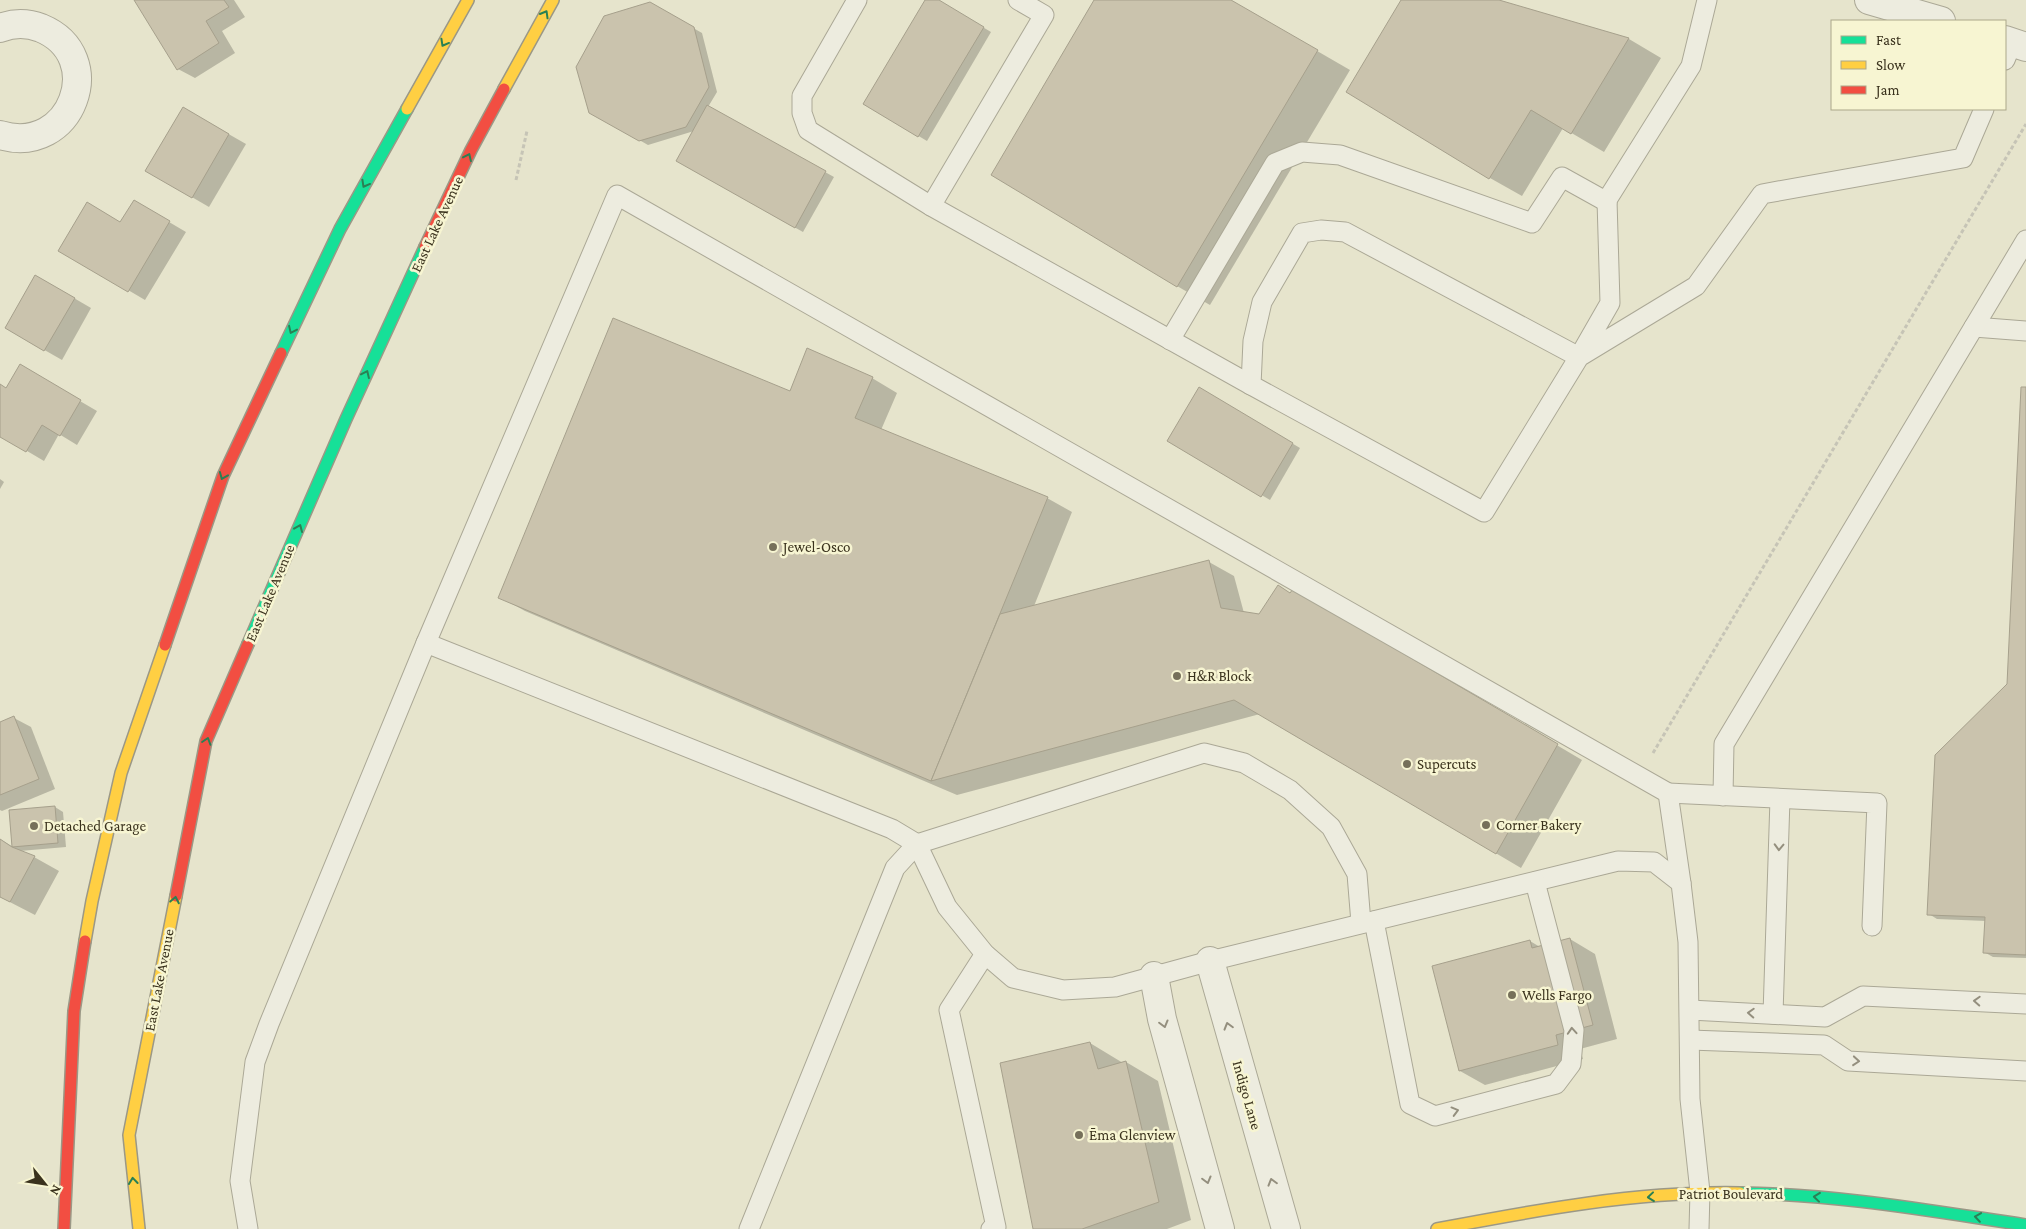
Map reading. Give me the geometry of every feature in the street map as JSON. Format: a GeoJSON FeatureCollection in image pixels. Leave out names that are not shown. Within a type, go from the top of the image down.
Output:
{"type":"FeatureCollection","features":[{"type":"Feature","properties":{"kind":"main road"},"geometry":{"type":"LineString","coordinates":[[64,1229],[74,1011],[92,901],[121,773],[222,476],[340,230],[468,0]]}},
{"type":"Feature","properties":{"kind":"main road","name":"East Lake Avenue"},"geometry":{"type":"LineString","coordinates":[[139,1229],[129,1135],[206,741],[346,419],[471,150],[553,0]]}},
{"type":"Feature","properties":{"kind":"main road","name":"Patriot Boulevard"},"geometry":{"type":"LineString","coordinates":[[1437,1229],[1548,1208],[1700,1192],[1779,1193],[1915,1208],[2026,1225]]}},
{"type":"Feature","properties":{"kind":"street"},"geometry":{"type":"LineString","coordinates":[[1869,0],[1938,20]]}},
{"type":"Feature","properties":{"kind":"street"},"geometry":{"type":"LineString","coordinates":[[0,28],[20,24],[34,25],[60,40],[70,52],[75,66],[77,82],[75,97],[69,112],[59,124],[32,138],[16,139],[0,135]]}},
{"type":"Feature","properties":{"kind":"street","name":"Indigo Lane"},"geometry":{"type":"LineString","coordinates":[[1210,961],[1286,1229]]}},
{"type":"Feature","properties":{"kind":"street"},"geometry":{"type":"LineString","coordinates":[[1154,976],[1162,1019],[1220,1229]]}},
{"type":"Feature","properties":{"kind":"lane"},"geometry":{"type":"LineString","coordinates":[[857,0],[802,96],[802,113],[808,130],[931,206],[1251,385],[1484,512],[1610,303],[1607,202],[1690,66],[1706,0]]}},
{"type":"Feature","properties":{"kind":"lane"},"geometry":{"type":"LineString","coordinates":[[931,206],[1044,16],[1018,0]]}},
{"type":"Feature","properties":{"kind":"lane"},"geometry":{"type":"LineString","coordinates":[[1579,357],[1696,286],[1762,194],[1963,158],[1984,110]]}},
{"type":"Feature","properties":{"kind":"lane"},"geometry":{"type":"LineString","coordinates":[[1170,340],[1275,163],[1302,152],[1340,155],[1532,223],[1562,177],[1607,202]]}},
{"type":"Feature","properties":{"kind":"lane"},"geometry":{"type":"LineString","coordinates":[[248,1229],[240,1181],[255,1062],[426,644],[617,195],[1668,793],[1878,803],[1872,926]]}},
{"type":"Feature","properties":{"kind":"lane"},"geometry":{"type":"LineString","coordinates":[[1251,385],[1253,341],[1262,302],[1302,233],[1320,230],[1345,232],[1579,357]]}},
{"type":"Feature","properties":{"kind":"lane"},"geometry":{"type":"LineString","coordinates":[[1723,796],[1724,744],[2026,240]]}},
{"type":"Feature","properties":{"kind":"lane"},"geometry":{"type":"LineString","coordinates":[[1974,327],[2026,331]]}},
{"type":"Feature","properties":{"kind":"lane"},"geometry":{"type":"LineString","coordinates":[[426,644],[892,830],[917,844],[947,907],[985,954],[1013,978],[1063,990],[1114,987],[1210,961],[1618,861],[1654,862],[1681,883]]}},
{"type":"Feature","properties":{"kind":"lane"},"geometry":{"type":"LineString","coordinates":[[748,1229],[895,868],[917,844],[1204,753],[1244,763],[1290,790],[1331,826],[1357,874],[1410,1104],[1435,1116],[1556,1084],[1571,1064],[1574,1030],[1535,882]]}},
{"type":"Feature","properties":{"kind":"lane"},"geometry":{"type":"LineString","coordinates":[[1668,793],[1688,942],[1690,1099],[1700,1192],[1699,1229]]}},
{"type":"Feature","properties":{"kind":"lane"},"geometry":{"type":"LineString","coordinates":[[1773,1014],[1780,798]]}},
{"type":"Feature","properties":{"kind":"lane"},"geometry":{"type":"LineString","coordinates":[[985,954],[949,1010],[996,1226],[991,1229]]}},
{"type":"Feature","properties":{"kind":"lane"},"geometry":{"type":"LineString","coordinates":[[1690,1010],[1824,1017],[1863,996],[2026,1004]]}},
{"type":"Feature","properties":{"kind":"lane"},"geometry":{"type":"LineString","coordinates":[[1824,1017],[1824,1045]]}},
{"type":"Feature","properties":{"kind":"lane"},"geometry":{"type":"LineString","coordinates":[[1690,1040],[1824,1045],[1848,1061],[2026,1071]]}},
{"type":"Feature","properties":{"kind":"path"},"geometry":{"type":"LineString","coordinates":[[1639,777],[2026,124]]}},
{"type":"Feature","properties":{"kind":"path"},"geometry":{"type":"LineString","coordinates":[[516,180],[527,131]]}},
{"type":"Feature","properties":{"kind":"building"},"geometry":{"type":"Polygon","coordinates":[[[134,0],[224,0],[229,7],[206,21],[219,43],[177,70],[134,0]]]}},
{"type":"Feature","properties":{"kind":"building"},"geometry":{"type":"Polygon","coordinates":[[[925,0],[939,0],[984,27],[918,137],[863,104],[925,0]]]}},
{"type":"Feature","properties":{"kind":"building"},"geometry":{"type":"Polygon","coordinates":[[[1094,0],[1231,0],[1318,50],[1177,287],[991,175],[1094,0]]]}},
{"type":"Feature","properties":{"kind":"building"},"geometry":{"type":"Polygon","coordinates":[[[1401,0],[1499,0],[1629,38],[1571,134],[1531,110],[1489,179],[1346,92],[1401,0]]]}},
{"type":"Feature","properties":{"kind":"building"},"geometry":{"type":"Polygon","coordinates":[[[650,2],[694,27],[709,87],[686,127],[639,141],[589,113],[576,67],[604,16],[650,2]]]}},
{"type":"Feature","properties":{"kind":"building"},"geometry":{"type":"Polygon","coordinates":[[[707,105],[826,171],[795,228],[676,161],[707,105]]]}},
{"type":"Feature","properties":{"kind":"building"},"geometry":{"type":"Polygon","coordinates":[[[183,107],[229,134],[192,198],[145,171],[183,107]]]}},
{"type":"Feature","properties":{"kind":"building"},"geometry":{"type":"Polygon","coordinates":[[[134,200],[170,221],[128,292],[58,251],[87,202],[120,222],[134,200]]]}},
{"type":"Feature","properties":{"kind":"building"},"geometry":{"type":"Polygon","coordinates":[[[35,275],[75,298],[44,351],[5,328],[35,275]]]}},
{"type":"Feature","properties":{"kind":"building","name":"Jewel-Osco"},"geometry":{"type":"Polygon","coordinates":[[[613,318],[790,391],[807,348],[873,377],[855,418],[1048,497],[931,781],[498,598],[613,318]]]}},
{"type":"Feature","properties":{"kind":"building"},"geometry":{"type":"Polygon","coordinates":[[[20,364],[81,400],[60,436],[42,425],[26,452],[0,437],[0,384],[6,388],[20,364]]]}},
{"type":"Feature","properties":{"kind":"building"},"geometry":{"type":"Polygon","coordinates":[[[1199,387],[1293,443],[1261,497],[1167,441],[1199,387]]]}},
{"type":"Feature","properties":{"kind":"building"},"geometry":{"type":"Polygon","coordinates":[[[2021,387],[2026,387],[2026,955],[1983,953],[1985,917],[1927,915],[1935,755],[2007,684],[2021,387]]]}},
{"type":"Feature","properties":{"kind":"building"},"geometry":{"type":"Polygon","coordinates":[[[1209,560],[1221,608],[1259,614],[1278,585],[1290,593],[1293,589],[1558,744],[1496,854],[1234,700],[931,781],[1000,614],[1209,560]]]}},
{"type":"Feature","properties":{"kind":"building"},"geometry":{"type":"Polygon","coordinates":[[[14,716],[39,779],[0,795],[0,722],[14,716]]]}},
{"type":"Feature","properties":{"kind":"building","name":"Detached Garage"},"geometry":{"type":"Polygon","coordinates":[[[55,806],[58,843],[12,847],[9,810],[55,806]]]}},
{"type":"Feature","properties":{"kind":"building"},"geometry":{"type":"Polygon","coordinates":[[[0,839],[12,847],[35,856],[10,902],[0,897],[0,839]]]}},
{"type":"Feature","properties":{"kind":"building","name":"Wells Fargo"},"geometry":{"type":"Polygon","coordinates":[[[1570,938],[1593,1025],[1556,1035],[1558,1045],[1459,1071],[1432,966],[1530,940],[1532,948],[1570,938]]]}},
{"type":"Feature","properties":{"kind":"building","name":"Ēma Glenview"},"geometry":{"type":"Polygon","coordinates":[[[1090,1042],[1098,1069],[1126,1061],[1159,1202],[1082,1229],[1033,1229],[1000,1063],[1090,1042]]]}},
{"type":"Feature","properties":{"kind":"traffic: fast"},"geometry":{"type":"LineString","coordinates":[[281,353],[340,229],[407,109]]}},
{"type":"Feature","properties":{"kind":"traffic: fast"},"geometry":{"type":"LineString","coordinates":[[248,644],[346,419],[425,247]]}},
{"type":"Feature","properties":{"kind":"traffic: fast"},"geometry":{"type":"LineString","coordinates":[[1740,1193],[1812,1196],[1848,1200],[2026,1225]]}},
{"type":"Feature","properties":{"kind":"traffic: slow"},"geometry":{"type":"LineString","coordinates":[[407,109],[468,0]]}},
{"type":"Feature","properties":{"kind":"traffic: slow"},"geometry":{"type":"LineString","coordinates":[[504,89],[553,0]]}},
{"type":"Feature","properties":{"kind":"traffic: slow"},"geometry":{"type":"LineString","coordinates":[[85,941],[92,901],[121,773],[165,645]]}},
{"type":"Feature","properties":{"kind":"traffic: slow"},"geometry":{"type":"LineString","coordinates":[[139,1229],[129,1135],[176,896]]}},
{"type":"Feature","properties":{"kind":"traffic: slow"},"geometry":{"type":"LineString","coordinates":[[1437,1229],[1588,1203],[1664,1195],[1740,1193]]}},
{"type":"Feature","properties":{"kind":"traffic: jam"},"geometry":{"type":"LineString","coordinates":[[425,247],[471,150],[504,89]]}},
{"type":"Feature","properties":{"kind":"traffic: jam"},"geometry":{"type":"LineString","coordinates":[[165,645],[223,476],[281,353]]}},
{"type":"Feature","properties":{"kind":"traffic: jam"},"geometry":{"type":"LineString","coordinates":[[176,896],[206,741],[248,644]]}},
{"type":"Feature","properties":{"kind":"traffic: jam"},"geometry":{"type":"LineString","coordinates":[[64,1229],[74,1011],[85,941]]}},
{"type":"Feature","properties":{"kind":"place","name":"Jewel-Osco"},"geometry":{"type":"Point","coordinates":[773,547]}},
{"type":"Feature","properties":{"kind":"place","name":"H&R Block"},"geometry":{"type":"Point","coordinates":[1177,676]}},
{"type":"Feature","properties":{"kind":"place","name":"Supercuts"},"geometry":{"type":"Point","coordinates":[1407,764]}},
{"type":"Feature","properties":{"kind":"place","name":"Corner Bakery"},"geometry":{"type":"Point","coordinates":[1486,825]}},
{"type":"Feature","properties":{"kind":"place","name":"Detached Garage"},"geometry":{"type":"Point","coordinates":[34,826]}},
{"type":"Feature","properties":{"kind":"place","name":"Wells Fargo"},"geometry":{"type":"Point","coordinates":[1512,995]}},
{"type":"Feature","properties":{"kind":"place","name":"Ēma Glenview"},"geometry":{"type":"Point","coordinates":[1079,1135]}}]}
